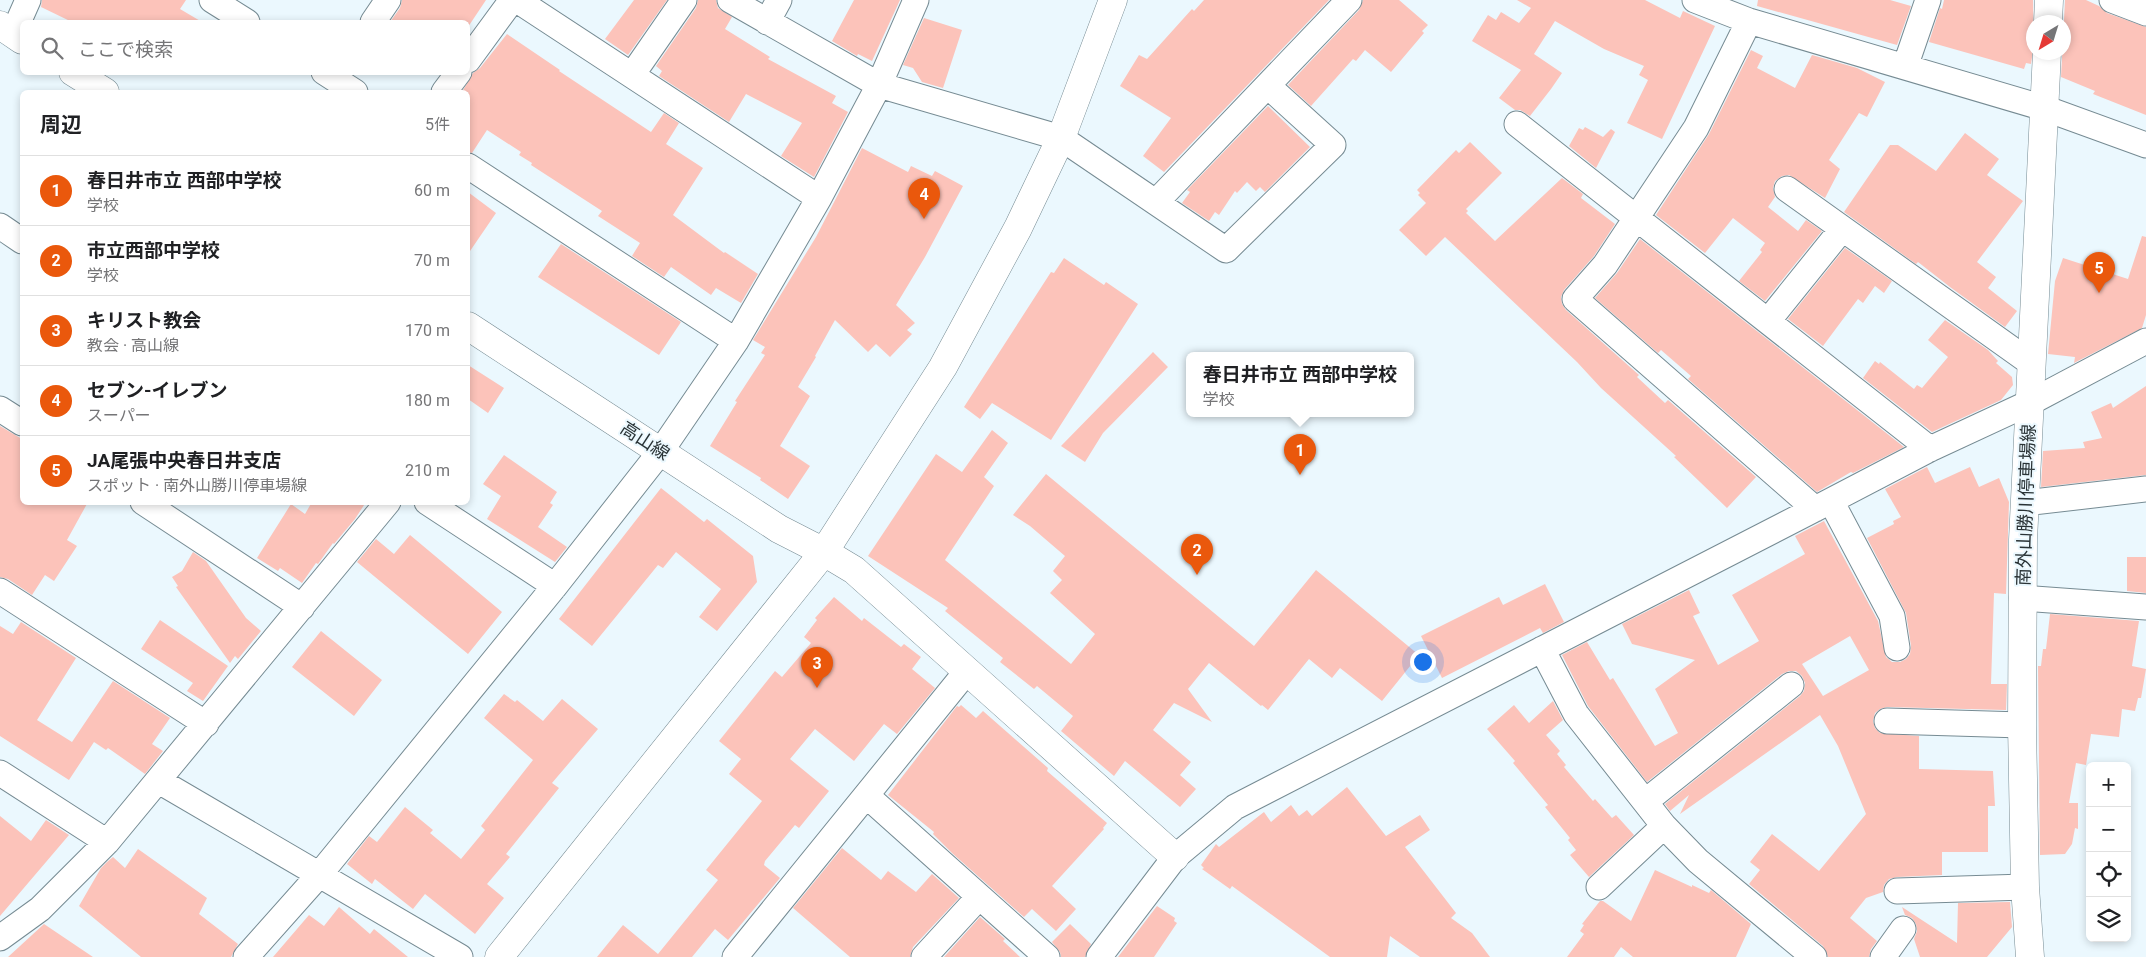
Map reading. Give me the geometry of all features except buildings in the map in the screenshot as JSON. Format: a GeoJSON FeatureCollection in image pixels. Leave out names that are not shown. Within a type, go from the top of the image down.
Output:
{"type":"FeatureCollection","features":[{"type":"Feature","properties":{"kind":"street"},"geometry":{"type":"LineString","coordinates":[[12,33],[28,0]]}},
{"type":"Feature","properties":{"kind":"street"},"geometry":{"type":"LineString","coordinates":[[212,0],[243,20]]}},
{"type":"Feature","properties":{"kind":"street"},"geometry":{"type":"LineString","coordinates":[[374,20],[388,0]]}},
{"type":"Feature","properties":{"kind":"street"},"geometry":{"type":"LineString","coordinates":[[470,57],[512,0]]}},
{"type":"Feature","properties":{"kind":"street"},"geometry":{"type":"LineString","coordinates":[[517,0],[819,198]]}},
{"type":"Feature","properties":{"kind":"street"},"geometry":{"type":"LineString","coordinates":[[632,76],[684,0]]}},
{"type":"Feature","properties":{"kind":"street"},"geometry":{"type":"LineString","coordinates":[[730,0],[879,85],[1061,138],[1157,201],[1226,250],[1333,145],[1268,86]]}},
{"type":"Feature","properties":{"kind":"street"},"geometry":{"type":"LineString","coordinates":[[767,22],[779,0]]}},
{"type":"Feature","properties":{"kind":"street"},"geometry":{"type":"LineString","coordinates":[[246,957],[319,875],[555,586],[661,451],[736,341],[819,198],[879,85],[916,0]]}},
{"type":"Feature","properties":{"kind":"street"},"geometry":{"type":"LineString","coordinates":[[500,957],[824,552],[943,366],[1018,228],[1061,138],[1113,0]]}},
{"type":"Feature","properties":{"kind":"street"},"geometry":{"type":"LineString","coordinates":[[1157,201],[1349,0]]}},
{"type":"Feature","properties":{"kind":"street"},"geometry":{"type":"LineString","coordinates":[[1695,0],[1749,21],[2044,108],[2146,145]]}},
{"type":"Feature","properties":{"kind":"street"},"geometry":{"type":"LineString","coordinates":[[1905,67],[1928,0]]}},
{"type":"Feature","properties":{"kind":"street"},"geometry":{"type":"LineString","coordinates":[[2048,15],[2049,0]]}},
{"type":"Feature","properties":{"kind":"street"},"geometry":{"type":"LineString","coordinates":[[2112,0],[2146,13]]}},
{"type":"Feature","properties":{"kind":"street"},"geometry":{"type":"LineString","coordinates":[[1749,21],[1696,128],[1605,265],[1575,299],[1823,505],[1892,616],[1897,648]]}},
{"type":"Feature","properties":{"kind":"street","name":"南外山勝川停車場線"},"geometry":{"type":"LineString","coordinates":[[2030,957],[2025,887],[2022,598],[2031,364],[2047,60]]}},
{"type":"Feature","properties":{"kind":"street"},"geometry":{"type":"LineString","coordinates":[[78,75],[101,90]]}},
{"type":"Feature","properties":{"kind":"street"},"geometry":{"type":"LineString","coordinates":[[445,90],[456,75]]}},
{"type":"Feature","properties":{"kind":"street"},"geometry":{"type":"LineString","coordinates":[[1517,124],[1930,449]]}},
{"type":"Feature","properties":{"kind":"street"},"geometry":{"type":"LineString","coordinates":[[470,167],[736,341]]}},
{"type":"Feature","properties":{"kind":"street"},"geometry":{"type":"LineString","coordinates":[[1787,189],[2031,364]]}},
{"type":"Feature","properties":{"kind":"street"},"geometry":{"type":"LineString","coordinates":[[0,226],[20,240]]}},
{"type":"Feature","properties":{"kind":"street"},"geometry":{"type":"LineString","coordinates":[[1768,321],[1842,228]]}},
{"type":"Feature","properties":{"kind":"street","name":"高山線"},"geometry":{"type":"LineString","coordinates":[[470,327],[779,529],[854,570],[1175,857]]}},
{"type":"Feature","properties":{"kind":"street"},"geometry":{"type":"LineString","coordinates":[[1099,957],[1175,857],[1235,807],[1930,449],[2031,402],[2146,341]]}},
{"type":"Feature","properties":{"kind":"street"},"geometry":{"type":"LineString","coordinates":[[0,409],[20,422]]}},
{"type":"Feature","properties":{"kind":"street"},"geometry":{"type":"LineString","coordinates":[[2025,503],[2146,490]]}},
{"type":"Feature","properties":{"kind":"street"},"geometry":{"type":"LineString","coordinates":[[148,505],[302,607]]}},
{"type":"Feature","properties":{"kind":"street"},"geometry":{"type":"LineString","coordinates":[[0,938],[40,909],[107,842],[386,505]]}},
{"type":"Feature","properties":{"kind":"street"},"geometry":{"type":"LineString","coordinates":[[432,505],[555,586]]}},
{"type":"Feature","properties":{"kind":"street"},"geometry":{"type":"LineString","coordinates":[[0,591],[206,724]]}},
{"type":"Feature","properties":{"kind":"street"},"geometry":{"type":"LineString","coordinates":[[2022,598],[2146,607]]}},
{"type":"Feature","properties":{"kind":"street"},"geometry":{"type":"LineString","coordinates":[[1542,649],[1576,714],[1664,826],[1698,861],[1814,957]]}},
{"type":"Feature","properties":{"kind":"street"},"geometry":{"type":"LineString","coordinates":[[735,957],[967,672]]}},
{"type":"Feature","properties":{"kind":"street"},"geometry":{"type":"LineString","coordinates":[[1646,801],[1792,685]]}},
{"type":"Feature","properties":{"kind":"street"},"geometry":{"type":"LineString","coordinates":[[1887,721],[2022,725]]}},
{"type":"Feature","properties":{"kind":"street"},"geometry":{"type":"LineString","coordinates":[[0,773],[107,842]]}},
{"type":"Feature","properties":{"kind":"street"},"geometry":{"type":"LineString","coordinates":[[159,781],[460,957]]}},
{"type":"Feature","properties":{"kind":"street"},"geometry":{"type":"LineString","coordinates":[[867,796],[1047,957]]}},
{"type":"Feature","properties":{"kind":"street"},"geometry":{"type":"LineString","coordinates":[[1599,887],[1664,826]]}},
{"type":"Feature","properties":{"kind":"street"},"geometry":{"type":"LineString","coordinates":[[1897,891],[2025,887]]}},
{"type":"Feature","properties":{"kind":"street"},"geometry":{"type":"LineString","coordinates":[[924,957],[979,896]]}},
{"type":"Feature","properties":{"kind":"street"},"geometry":{"type":"LineString","coordinates":[[1883,957],[1903,929]]}},
{"type":"Feature","properties":{"kind":"place","name":"セブン-イレブン"},"geometry":{"type":"Point","coordinates":[924,219]}},
{"type":"Feature","properties":{"kind":"place","name":"JA尾張中央春日井支店"},"geometry":{"type":"Point","coordinates":[2099,293]}},
{"type":"Feature","properties":{"kind":"place","name":"春日井市立 西部中学校"},"geometry":{"type":"Point","coordinates":[1300,475]}},
{"type":"Feature","properties":{"kind":"place","name":"市立西部中学校"},"geometry":{"type":"Point","coordinates":[1197,575]}},
{"type":"Feature","properties":{"kind":"place","name":"キリスト教会"},"geometry":{"type":"Point","coordinates":[817,688]}}]}
